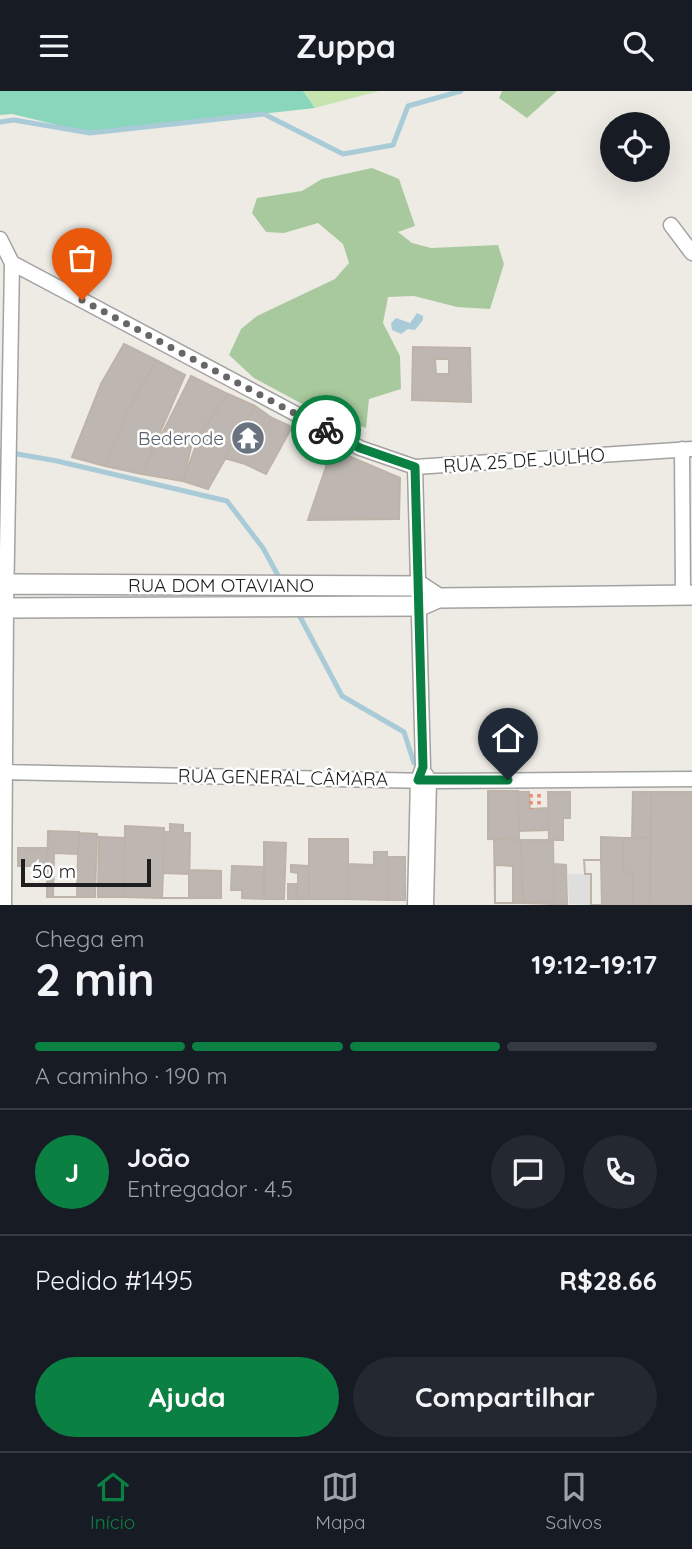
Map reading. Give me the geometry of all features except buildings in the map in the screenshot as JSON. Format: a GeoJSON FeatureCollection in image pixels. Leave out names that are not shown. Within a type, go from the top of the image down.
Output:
{"type":"FeatureCollection","features":[{"type":"Feature","properties":{"kind":"street"},"geometry":{"type":"LineString","coordinates":[[671,225],[692,253]]}},
{"type":"Feature","properties":{"kind":"street"},"geometry":{"type":"LineString","coordinates":[[0,239],[12,263],[3,586],[4,905]]}},
{"type":"Feature","properties":{"kind":"street","name":"RUA 25 DE JULHO"},"geometry":{"type":"LineString","coordinates":[[12,263],[360,448],[415,467],[687,449]]}},
{"type":"Feature","properties":{"kind":"street"},"geometry":{"type":"LineString","coordinates":[[687,449],[688,595]]}},
{"type":"Feature","properties":{"kind":"street"},"geometry":{"type":"LineString","coordinates":[[415,467],[426,905]]}},
{"type":"Feature","properties":{"kind":"street"},"geometry":{"type":"LineString","coordinates":[[186,607],[188,585]]}},
{"type":"Feature","properties":{"kind":"street","name":"RUA DOM OTAVIANO"},"geometry":{"type":"LineString","coordinates":[[3,586],[312,586],[438,599],[688,595]]}},
{"type":"Feature","properties":{"kind":"street"},"geometry":{"type":"LineString","coordinates":[[312,586],[313,607]]}},
{"type":"Feature","properties":{"kind":"street","name":"RUA DOM OTAVIANO"},"geometry":{"type":"LineString","coordinates":[[3,606],[313,607],[420,596]]}},
{"type":"Feature","properties":{"kind":"street","name":"RUA GENERAL CÂMARA"},"geometry":{"type":"LineString","coordinates":[[3,772],[692,779]]}},
{"type":"Feature","properties":{"kind":"street"},"geometry":{"type":"LineString","coordinates":[[415,905],[423,776]]}},
{"type":"Feature","properties":{"kind":"path"},"geometry":{"type":"LineString","coordinates":[[531,792],[531,809]]}},
{"type":"Feature","properties":{"kind":"path"},"geometry":{"type":"LineString","coordinates":[[539,792],[539,809]]}},
{"type":"Feature","properties":{"kind":"green space"},"geometry":{"type":"Polygon","coordinates":[[[0,91],[303,91],[315,108],[90,133],[12,114],[0,115],[0,91]]]}},
{"type":"Feature","properties":{"kind":"green space"},"geometry":{"type":"Polygon","coordinates":[[[303,91],[379,91],[315,108],[303,91]]]}},
{"type":"Feature","properties":{"kind":"green space"},"geometry":{"type":"Polygon","coordinates":[[[502,91],[557,91],[527,118],[499,98],[502,91]]]}},
{"type":"Feature","properties":{"kind":"green space"},"geometry":{"type":"Polygon","coordinates":[[[372,168],[399,179],[415,226],[398,232],[412,243],[431,248],[498,245],[504,264],[490,309],[457,307],[414,296],[388,297],[383,323],[400,356],[401,389],[369,399],[366,428],[319,413],[254,378],[229,355],[241,329],[257,316],[335,279],[349,263],[343,244],[318,223],[284,233],[266,232],[252,213],[257,198],[302,191],[322,179],[372,168]]]}},
{"type":"Feature","properties":{"kind":"shaded area"},"geometry":{"type":"Polygon","coordinates":[[[568,874],[591,874],[591,905],[569,904],[568,874]]]}},
{"type":"Feature","properties":{"kind":"water"},"geometry":{"type":"Polygon","coordinates":[[[417,313],[423,316],[423,320],[415,330],[408,329],[401,334],[392,330],[391,323],[396,318],[410,323],[417,313]]]}},
{"type":"Feature","properties":{"kind":"waterway"},"geometry":{"type":"LineString","coordinates":[[0,122],[14,120],[90,133],[264,114],[343,154],[393,145],[408,106],[461,91]]}},
{"type":"Feature","properties":{"kind":"waterway"},"geometry":{"type":"LineString","coordinates":[[0,451],[57,461],[227,501],[263,548],[281,581]]}},
{"type":"Feature","properties":{"kind":"waterway"},"geometry":{"type":"LineString","coordinates":[[297,611],[342,696],[404,732],[414,763]]}},
{"type":"Feature","properties":{"kind":"way so far"},"geometry":{"type":"LineString","coordinates":[[82,300],[326,430]]}},
{"type":"Feature","properties":{"kind":"place","name":"Bederode"},"geometry":{"type":"Point","coordinates":[248,438]}},
{"type":"Feature","properties":{"kind":"route"},"geometry":{"type":"LineString","coordinates":[[326,430],[360,448],[415,467],[423,767],[418,780],[508,780]]}}]}
